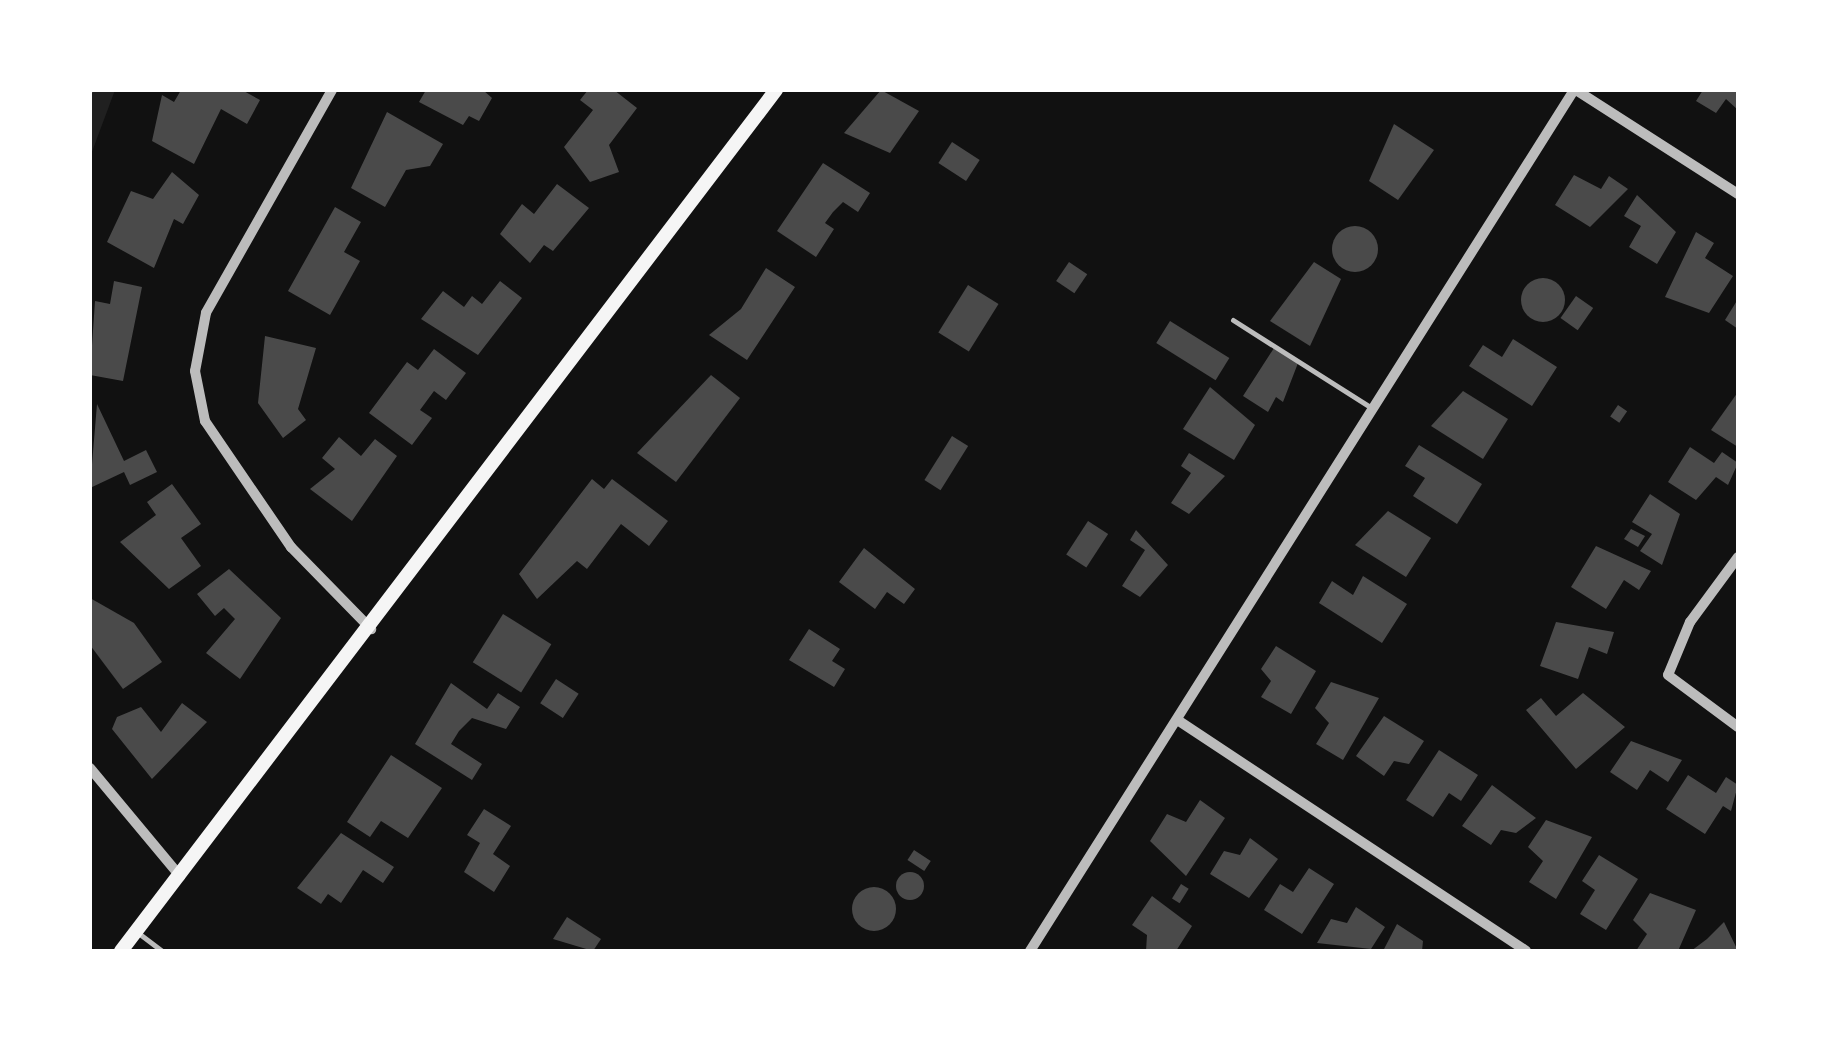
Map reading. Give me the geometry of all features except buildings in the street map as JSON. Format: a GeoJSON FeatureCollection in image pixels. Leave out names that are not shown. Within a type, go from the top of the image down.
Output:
{"type":"FeatureCollection","features":[{"type":"Feature","properties":{"kind":"main road"},"geometry":{"type":"LineString","coordinates":[[121,951],[371,629],[776,90]]}},
{"type":"Feature","properties":{"kind":"street"},"geometry":{"type":"LineString","coordinates":[[332,90],[206,312],[195,371],[216,437],[292,547],[371,629]]}},
{"type":"Feature","properties":{"kind":"street"},"geometry":{"type":"LineString","coordinates":[[1030,951],[1575,90],[1738,194]]}},
{"type":"Feature","properties":{"kind":"street"},"geometry":{"type":"LineString","coordinates":[[1738,557],[1690,622],[1668,675],[1738,727]]}},
{"type":"Feature","properties":{"kind":"street"},"geometry":{"type":"LineString","coordinates":[[1178,722],[1526,951]]}},
{"type":"Feature","properties":{"kind":"street"},"geometry":{"type":"LineString","coordinates":[[90,768],[180,876]]}},
{"type":"Feature","properties":{"kind":"lane"},"geometry":{"type":"LineString","coordinates":[[1232,320],[1374,409]]}},
{"type":"Feature","properties":{"kind":"lane"},"geometry":{"type":"LineString","coordinates":[[136,932],[162,951]]}},
{"type":"Feature","properties":{"kind":"shaded area"},"geometry":{"type":"Polygon","coordinates":[[[90,90],[115,90],[90,157],[90,90]]]}}]}
